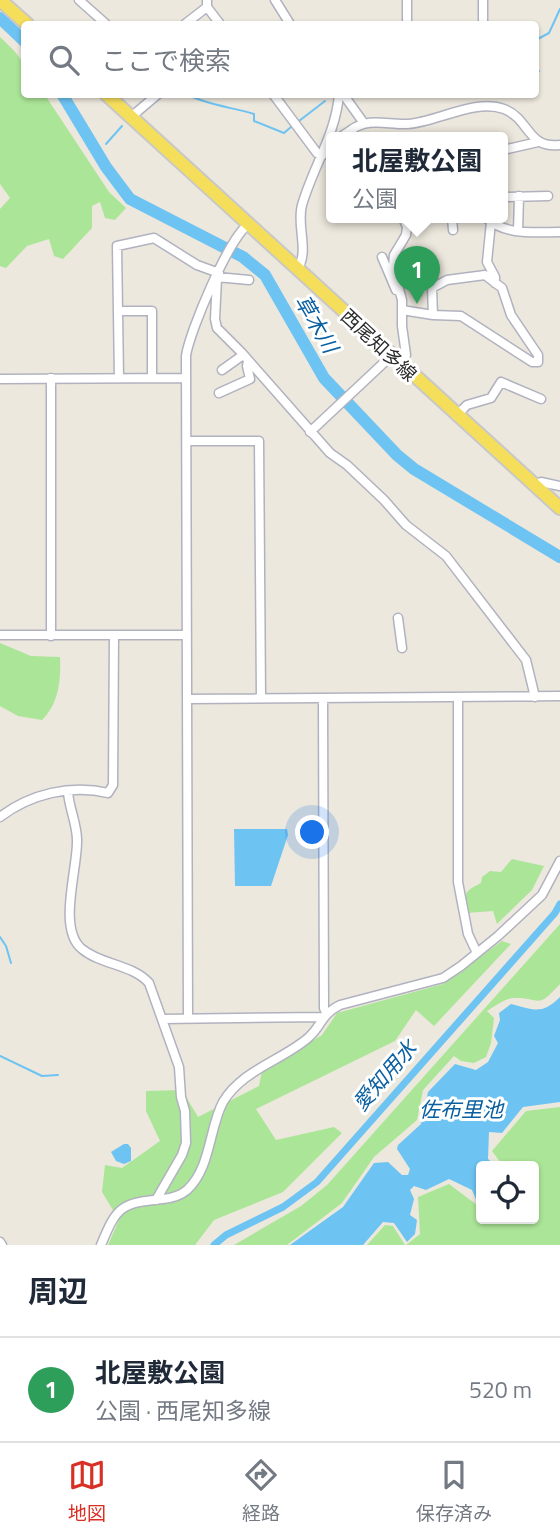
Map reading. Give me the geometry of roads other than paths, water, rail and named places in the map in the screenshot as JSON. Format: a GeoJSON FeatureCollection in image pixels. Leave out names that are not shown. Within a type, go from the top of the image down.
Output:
{"type":"FeatureCollection","features":[{"type":"Feature","properties":{"kind":"main road"},"geometry":{"type":"LineString","coordinates":[[0,0],[24,21]]}},
{"type":"Feature","properties":{"kind":"main road","name":"西尾知多線"},"geometry":{"type":"LineString","coordinates":[[110,98],[560,509]]}},
{"type":"Feature","properties":{"kind":"street"},"geometry":{"type":"LineString","coordinates":[[79,0],[103,21]]}},
{"type":"Feature","properties":{"kind":"street"},"geometry":{"type":"LineString","coordinates":[[275,0],[288,21]]}},
{"type":"Feature","properties":{"kind":"street"},"geometry":{"type":"LineString","coordinates":[[407,0],[407,21]]}},
{"type":"Feature","properties":{"kind":"street"},"geometry":{"type":"LineString","coordinates":[[482,21],[483,0]]}},
{"type":"Feature","properties":{"kind":"street"},"geometry":{"type":"LineString","coordinates":[[188,21],[207,4],[218,21]]}},
{"type":"Feature","properties":{"kind":"street"},"geometry":{"type":"LineString","coordinates":[[131,117],[153,98]]}},
{"type":"Feature","properties":{"kind":"street"},"geometry":{"type":"LineString","coordinates":[[275,98],[317,153],[326,151]]}},
{"type":"Feature","properties":{"kind":"street"},"geometry":{"type":"LineString","coordinates":[[332,132],[340,98]]}},
{"type":"Feature","properties":{"kind":"street"},"geometry":{"type":"LineString","coordinates":[[344,98],[363,122],[410,124],[490,106],[511,112],[538,142],[544,145],[560,145]]}},
{"type":"Feature","properties":{"kind":"street"},"geometry":{"type":"LineString","coordinates":[[355,132],[363,122]]}},
{"type":"Feature","properties":{"kind":"street"},"geometry":{"type":"LineString","coordinates":[[508,149],[538,142]]}},
{"type":"Feature","properties":{"kind":"street"},"geometry":{"type":"LineString","coordinates":[[297,270],[303,253],[300,221],[302,205],[326,151]]}},
{"type":"Feature","properties":{"kind":"street"},"geometry":{"type":"LineString","coordinates":[[518,231],[519,196]]}},
{"type":"Feature","properties":{"kind":"street"},"geometry":{"type":"LineString","coordinates":[[508,197],[548,196]]}},
{"type":"Feature","properties":{"kind":"street"},"geometry":{"type":"LineString","coordinates":[[310,432],[350,394],[395,360],[406,355],[402,310],[394,270],[394,255],[406,235],[405,223]]}},
{"type":"Feature","properties":{"kind":"street"},"geometry":{"type":"LineString","coordinates":[[452,223],[453,230]]}},
{"type":"Feature","properties":{"kind":"street"},"geometry":{"type":"LineString","coordinates":[[494,223],[487,262],[495,277],[495,283]]}},
{"type":"Feature","properties":{"kind":"street"},"geometry":{"type":"LineString","coordinates":[[496,223],[503,229],[560,232]]}},
{"type":"Feature","properties":{"kind":"street"},"geometry":{"type":"LineString","coordinates":[[188,1017],[188,343],[233,242],[248,224]]}},
{"type":"Feature","properties":{"kind":"street"},"geometry":{"type":"LineString","coordinates":[[119,378],[117,246],[153,238],[217,276],[249,280]]}},
{"type":"Feature","properties":{"kind":"street"},"geometry":{"type":"LineString","coordinates":[[382,257],[399,293]]}},
{"type":"Feature","properties":{"kind":"street"},"geometry":{"type":"LineString","coordinates":[[394,270],[419,270]]}},
{"type":"Feature","properties":{"kind":"street"},"geometry":{"type":"LineString","coordinates":[[402,310],[433,315],[461,316],[532,362],[538,362],[538,355],[511,315],[502,288],[485,275],[447,280],[432,288],[433,315]]}},
{"type":"Feature","properties":{"kind":"street"},"geometry":{"type":"LineString","coordinates":[[217,276],[217,328],[310,432],[384,500],[406,525],[446,556],[515,643],[528,664],[535,697]]}},
{"type":"Feature","properties":{"kind":"street"},"geometry":{"type":"LineString","coordinates":[[118,311],[152,312],[152,378]]}},
{"type":"Feature","properties":{"kind":"street"},"geometry":{"type":"LineString","coordinates":[[222,370],[246,358]]}},
{"type":"Feature","properties":{"kind":"street"},"geometry":{"type":"LineString","coordinates":[[219,393],[250,379],[246,358]]}},
{"type":"Feature","properties":{"kind":"street"},"geometry":{"type":"LineString","coordinates":[[51,378],[51,636]]}},
{"type":"Feature","properties":{"kind":"street"},"geometry":{"type":"LineString","coordinates":[[0,379],[186,378]]}},
{"type":"Feature","properties":{"kind":"street"},"geometry":{"type":"LineString","coordinates":[[456,416],[467,405],[491,398],[501,382],[541,400]]}},
{"type":"Feature","properties":{"kind":"street"},"geometry":{"type":"LineString","coordinates":[[187,441],[259,441],[261,697]]}},
{"type":"Feature","properties":{"kind":"street"},"geometry":{"type":"LineString","coordinates":[[536,486],[541,482],[560,486]]}},
{"type":"Feature","properties":{"kind":"street"},"geometry":{"type":"LineString","coordinates":[[398,618],[402,649]]}},
{"type":"Feature","properties":{"kind":"street"},"geometry":{"type":"LineString","coordinates":[[0,635],[187,635]]}},
{"type":"Feature","properties":{"kind":"street"},"geometry":{"type":"LineString","coordinates":[[0,817],[34,797],[90,789],[108,793],[113,785],[114,635]]}},
{"type":"Feature","properties":{"kind":"street"},"geometry":{"type":"LineString","coordinates":[[187,699],[560,696]]}},
{"type":"Feature","properties":{"kind":"street"},"geometry":{"type":"LineString","coordinates":[[458,697],[458,882],[468,934],[478,953]]}},
{"type":"Feature","properties":{"kind":"street"},"geometry":{"type":"LineString","coordinates":[[323,698],[324,1015]]}},
{"type":"Feature","properties":{"kind":"street"},"geometry":{"type":"LineString","coordinates":[[68,792],[77,838],[71,899],[71,933],[85,952],[145,979],[152,990],[179,1067],[186,1143],[156,1200]]}},
{"type":"Feature","properties":{"kind":"street"},"geometry":{"type":"LineString","coordinates":[[101,1245],[115,1214],[131,1204],[181,1194],[190,1187],[212,1142],[218,1113],[232,1091],[266,1064],[308,1038],[324,1015],[349,1001],[443,978],[478,953],[542,895],[560,861]]}},
{"type":"Feature","properties":{"kind":"street"},"geometry":{"type":"LineString","coordinates":[[162,1019],[324,1015]]}},
{"type":"Feature","properties":{"kind":"water"},"geometry":{"type":"Polygon","coordinates":[[[234,829],[287,829],[288,835],[271,886],[235,886],[234,829]]]}},
{"type":"Feature","properties":{"kind":"water","name":"佐布里池"},"geometry":{"type":"Polygon","coordinates":[[[560,997],[560,1102],[523,1107],[502,1133],[489,1132],[488,1159],[490,1161],[476,1161],[476,1199],[472,1190],[449,1179],[426,1190],[414,1186],[410,1190],[414,1199],[410,1215],[417,1220],[415,1234],[407,1242],[394,1223],[383,1222],[363,1245],[290,1245],[343,1207],[374,1163],[388,1162],[402,1175],[408,1175],[410,1169],[397,1149],[398,1145],[421,1124],[428,1092],[455,1064],[476,1070],[488,1062],[498,1043],[494,1036],[500,1020],[499,1013],[511,1004],[543,1009],[560,997]]]}},
{"type":"Feature","properties":{"kind":"water"},"geometry":{"type":"Polygon","coordinates":[[[124,1144],[131,1148],[131,1161],[124,1164],[116,1161],[111,1152],[124,1144]]]}},
{"type":"Feature","properties":{"kind":"waterway"},"geometry":{"type":"LineString","coordinates":[[539,38],[549,33],[560,9]]}},
{"type":"Feature","properties":{"kind":"waterway","name":"草木川"},"geometry":{"type":"LineString","coordinates":[[0,18],[21,38]]}},
{"type":"Feature","properties":{"kind":"waterway","name":"草木川"},"geometry":{"type":"LineString","coordinates":[[64,98],[106,167],[130,199],[243,257],[265,275],[324,378],[397,455],[414,469],[560,557]]}},
{"type":"Feature","properties":{"kind":"waterway"},"geometry":{"type":"LineString","coordinates":[[143,112],[160,98]]}},
{"type":"Feature","properties":{"kind":"waterway"},"geometry":{"type":"LineString","coordinates":[[194,98],[254,114],[254,121],[284,133],[291,127]]}},
{"type":"Feature","properties":{"kind":"waterway"},"geometry":{"type":"LineString","coordinates":[[299,121],[325,101]]}},
{"type":"Feature","properties":{"kind":"waterway"},"geometry":{"type":"LineString","coordinates":[[106,144],[122,126]]}},
{"type":"Feature","properties":{"kind":"waterway","name":"愛知用水"},"geometry":{"type":"LineString","coordinates":[[214,1245],[226,1235],[283,1207],[317,1182],[555,913],[560,904]]}},
{"type":"Feature","properties":{"kind":"waterway"},"geometry":{"type":"LineString","coordinates":[[0,937],[11,963]]}},
{"type":"Feature","properties":{"kind":"waterway"},"geometry":{"type":"LineString","coordinates":[[0,1056],[42,1076],[58,1075]]}},
{"type":"Feature","properties":{"kind":"place","name":"北屋敷公園"},"geometry":{"type":"Point","coordinates":[417,304]}}]}
